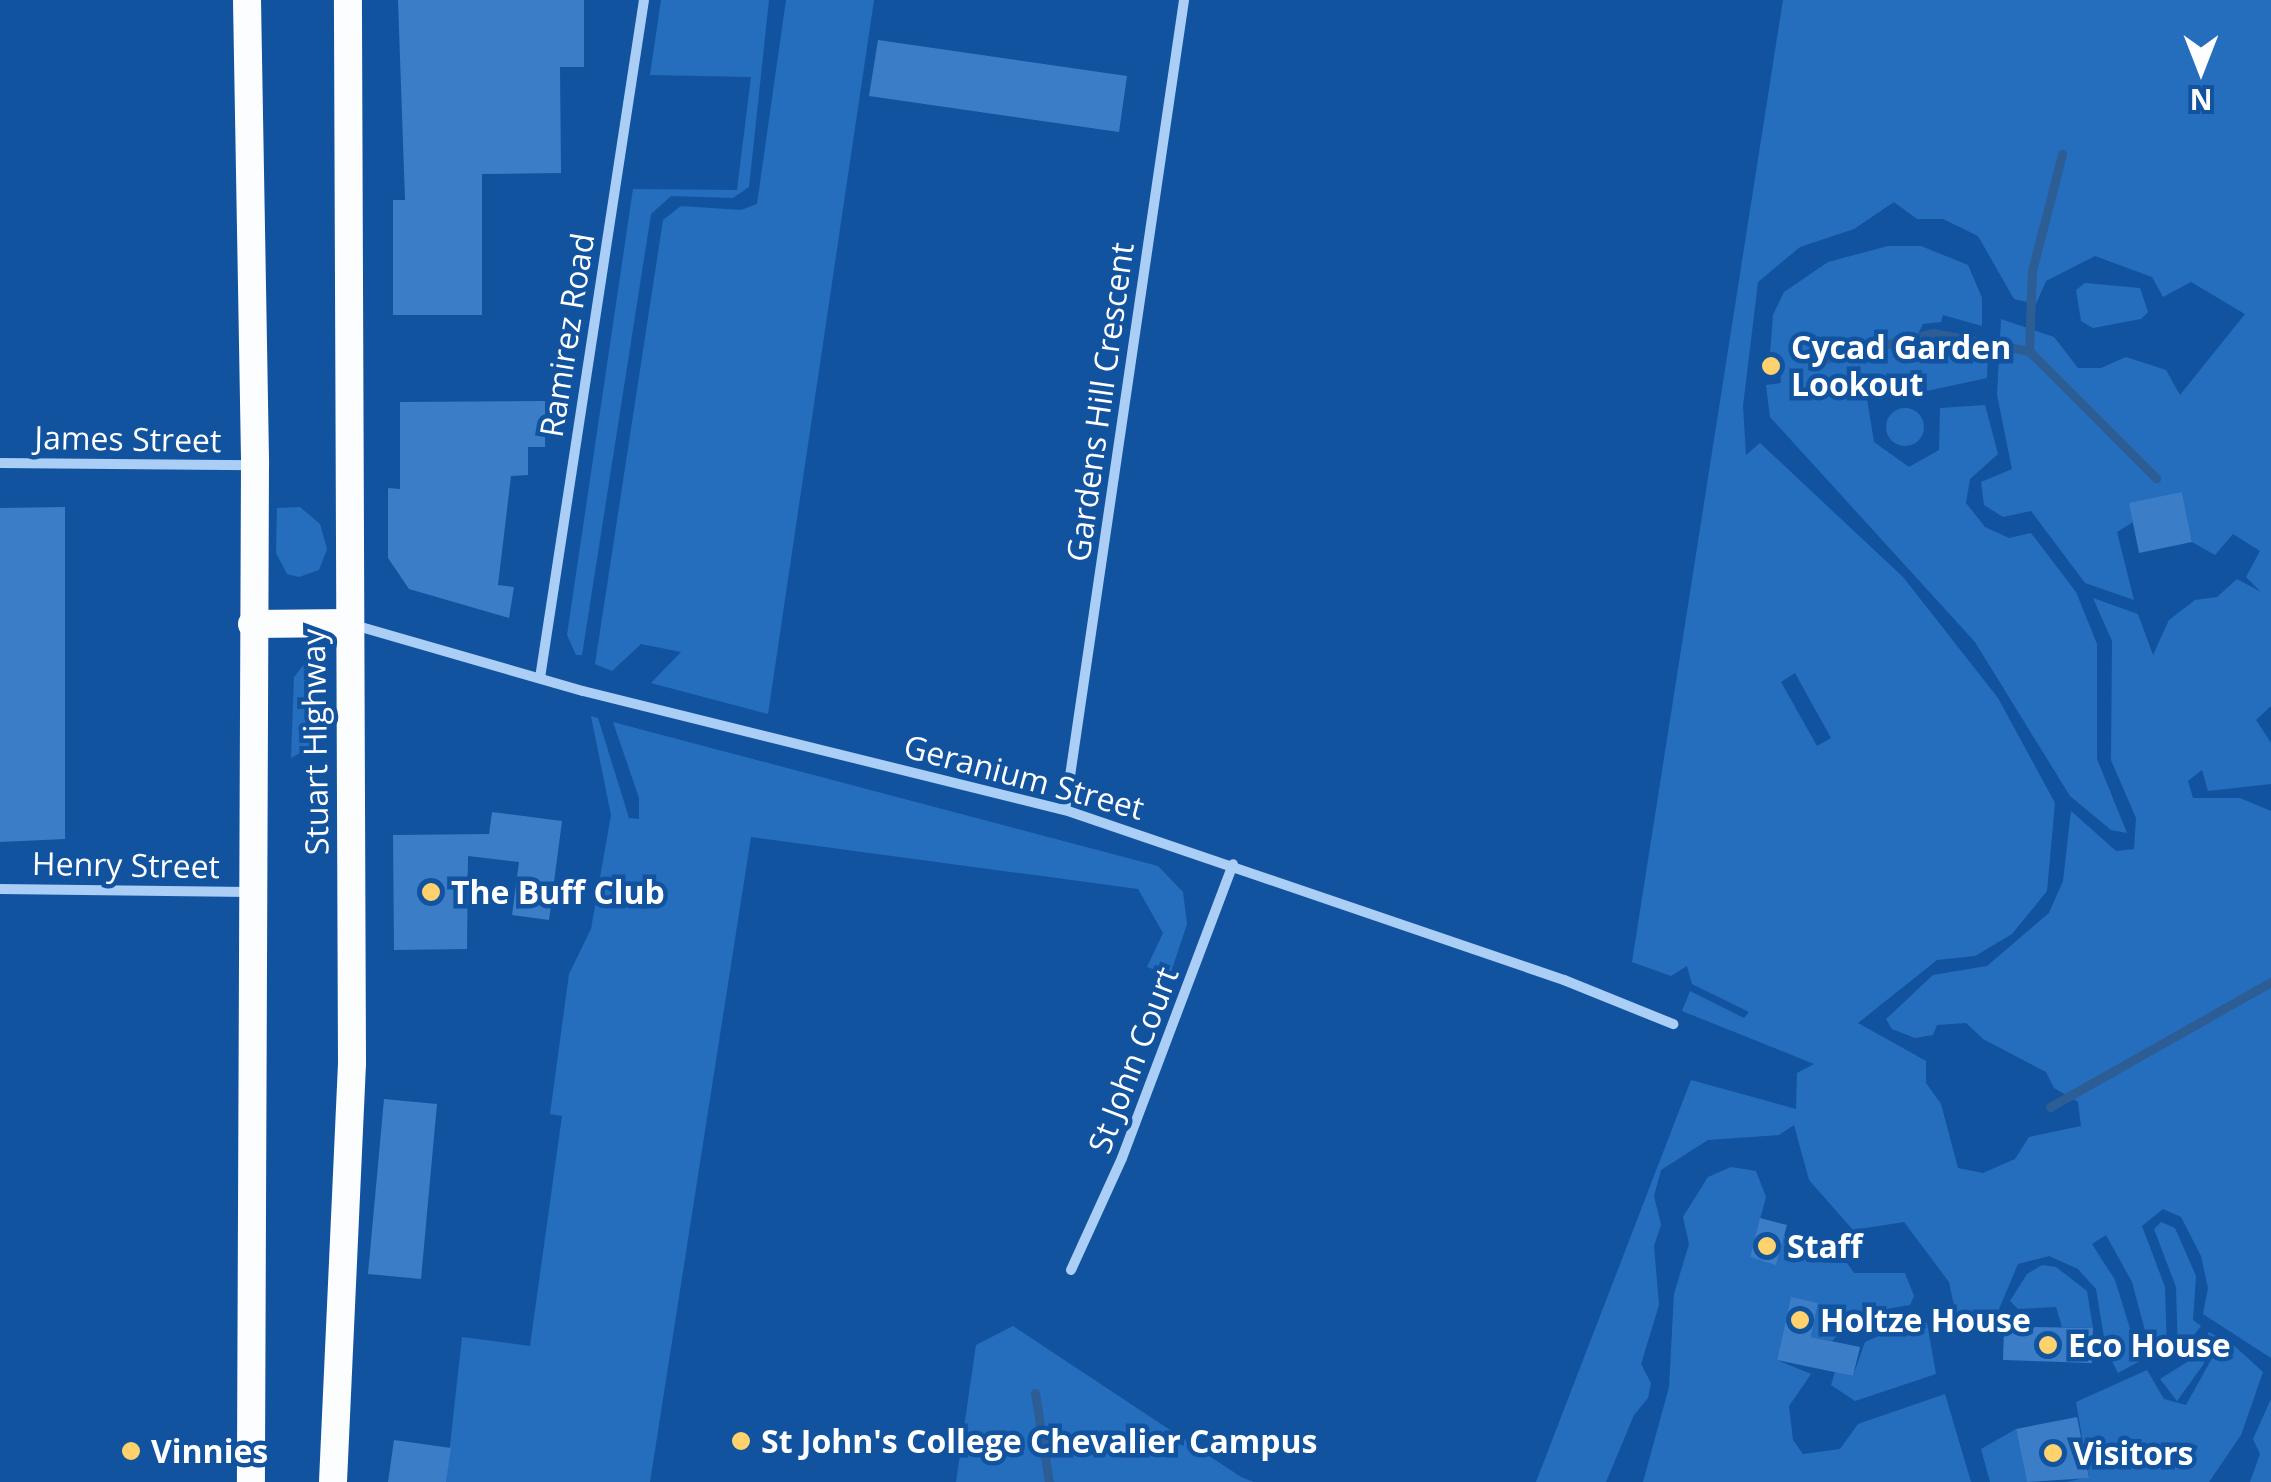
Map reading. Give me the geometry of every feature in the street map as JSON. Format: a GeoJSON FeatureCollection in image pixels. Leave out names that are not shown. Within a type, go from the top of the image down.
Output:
{"type":"FeatureCollection","features":[{"type":"Feature","properties":{"kind":"highway","name":"Stuart Highway"},"geometry":{"type":"LineString","coordinates":[[247,0],[255,465],[251,1482]]}},
{"type":"Feature","properties":{"kind":"highway","name":"Stuart Highway"},"geometry":{"type":"LineString","coordinates":[[334,1482],[352,1063],[348,0]]}},
{"type":"Feature","properties":{"kind":"highway"},"geometry":{"type":"LineString","coordinates":[[252,624],[348,624]]}},
{"type":"Feature","properties":{"kind":"street","name":"Ramirez Road"},"geometry":{"type":"LineString","coordinates":[[540,678],[644,0]]}},
{"type":"Feature","properties":{"kind":"street","name":"Gardens Hill Crescent"},"geometry":{"type":"LineString","coordinates":[[1065,810],[1184,0]]}},
{"type":"Feature","properties":{"kind":"street","name":"James Street"},"geometry":{"type":"LineString","coordinates":[[0,463],[255,465]]}},
{"type":"Feature","properties":{"kind":"street","name":"Geranium Street"},"geometry":{"type":"LineString","coordinates":[[348,624],[540,678],[1065,810],[1233,864],[1672,1024]]}},
{"type":"Feature","properties":{"kind":"street","name":"St John Court"},"geometry":{"type":"LineString","coordinates":[[1071,1270],[1122,1158],[1233,864]]}},
{"type":"Feature","properties":{"kind":"street","name":"Henry Street"},"geometry":{"type":"LineString","coordinates":[[0,889],[251,892]]}},
{"type":"Feature","properties":{"kind":"shaded area"},"geometry":{"type":"Polygon","coordinates":[[[661,0],[769,0],[749,187],[733,198],[671,196],[651,214],[582,655],[576,655],[567,635],[633,189],[737,190],[751,77],[650,75],[661,0]]]}},
{"type":"Feature","properties":{"kind":"shaded area"},"geometry":{"type":"Polygon","coordinates":[[[786,0],[874,0],[768,714],[651,683],[681,652],[641,644],[612,671],[595,664],[663,220],[681,206],[741,210],[757,204],[786,0]]]}},
{"type":"Feature","properties":{"kind":"shaded area"},"geometry":{"type":"Polygon","coordinates":[[[1783,0],[2271,0],[2271,706],[2256,720],[2271,743],[2271,784],[2208,791],[2202,770],[2188,781],[2193,798],[2240,798],[2271,811],[2271,1358],[2203,1314],[2208,1288],[2201,1256],[2181,1217],[2163,1209],[2142,1226],[2165,1287],[2167,1353],[2152,1357],[2132,1282],[2106,1235],[2092,1244],[2115,1280],[2140,1361],[2118,1373],[2106,1349],[2096,1289],[2078,1269],[2049,1256],[2018,1264],[1994,1321],[1980,1334],[1957,1320],[1949,1282],[1904,1222],[1853,1230],[1809,1180],[1794,1125],[1779,1135],[1708,1140],[1661,1170],[1654,1196],[1661,1225],[1654,1246],[1659,1305],[1641,1364],[1651,1383],[1648,1398],[1634,1415],[1606,1482],[1536,1482],[1691,1080],[1796,1109],[1797,1073],[1814,1064],[1682,1011],[1690,991],[1744,1018],[1749,1012],[1692,984],[1687,966],[1671,976],[1632,962],[1783,0]],[[1894,202],[1854,229],[1800,247],[1758,282],[1743,406],[1746,455],[1760,443],[1903,577],[1998,698],[2055,803],[2047,891],[2012,934],[1975,956],[1937,960],[1858,1023],[1926,1061],[1926,1083],[1941,1104],[1958,1168],[1983,1173],[2015,1159],[2029,1137],[2081,1126],[2078,1102],[2054,1088],[2046,1072],[1983,1039],[1966,1023],[1937,1025],[1933,1035],[1915,1038],[1892,1029],[1886,1019],[1933,975],[1987,966],[2049,913],[2063,881],[2071,811],[2116,851],[2134,849],[2136,818],[2111,760],[2112,641],[2093,598],[2138,614],[2153,655],[2169,620],[2195,600],[2217,597],[2237,579],[2261,592],[2246,577],[2260,551],[2233,534],[2215,555],[2192,542],[2182,492],[2117,532],[2134,600],[2085,583],[2031,511],[2003,517],[1984,505],[1981,482],[2012,469],[1997,395],[2001,319],[2054,337],[2078,368],[2101,368],[2126,357],[2166,370],[2180,395],[2245,314],[2191,282],[2163,297],[2152,277],[2095,256],[2046,281],[2036,304],[2014,299],[1978,236],[1943,219],[1917,219],[1894,202]],[[1795,673],[1781,682],[1817,746],[1831,738],[1795,673]]]}},
{"type":"Feature","properties":{"kind":"shaded area"},"geometry":{"type":"Polygon","coordinates":[[[1888,246],[1921,246],[1968,265],[1982,298],[1982,326],[1943,315],[1941,322],[1923,324],[1915,340],[1924,347],[1942,339],[1988,353],[1987,378],[1908,395],[1865,387],[1874,442],[1909,467],[1939,450],[1940,408],[1985,405],[1998,454],[1970,479],[1966,503],[1985,527],[2009,538],[2031,533],[2076,592],[2097,644],[2097,759],[2127,833],[2111,830],[2070,796],[1975,642],[1770,417],[1766,385],[1781,383],[1779,355],[1770,354],[1773,315],[1784,292],[1828,262],[1888,246]]]}},
{"type":"Feature","properties":{"kind":"shaded area"},"geometry":{"type":"Polygon","coordinates":[[[2085,283],[2140,288],[2148,312],[2141,319],[2093,328],[2081,321],[2076,290],[2085,283]]]}},
{"type":"Feature","properties":{"kind":"shaded area"},"geometry":{"type":"Polygon","coordinates":[[[1905,408],[1918,414],[1924,427],[1918,440],[1905,446],[1892,440],[1886,427],[1892,414],[1905,408]]]}},
{"type":"Feature","properties":{"kind":"shaded area"},"geometry":{"type":"Polygon","coordinates":[[[300,507],[320,524],[327,549],[319,570],[299,577],[287,574],[276,553],[277,508],[300,507]]]}},
{"type":"Feature","properties":{"kind":"shaded area"},"geometry":{"type":"Polygon","coordinates":[[[320,644],[325,649],[326,724],[319,742],[291,758],[294,677],[320,644]]]}},
{"type":"Feature","properties":{"kind":"shaded area"},"geometry":{"type":"Polygon","coordinates":[[[591,716],[598,718],[629,818],[639,819],[639,798],[613,722],[1158,866],[1183,892],[1187,924],[1170,975],[1147,967],[1163,933],[1138,889],[751,837],[650,1482],[446,1482],[462,1337],[530,1346],[562,1116],[550,1114],[569,974],[591,929],[611,815],[591,716]]]}},
{"type":"Feature","properties":{"kind":"shaded area"},"geometry":{"type":"Polygon","coordinates":[[[1731,1167],[1756,1171],[1766,1197],[1750,1257],[1776,1264],[1784,1235],[1807,1262],[1847,1263],[1854,1273],[1905,1273],[1914,1296],[1910,1305],[1880,1310],[1875,1324],[1848,1324],[1832,1341],[1811,1337],[1818,1303],[1791,1298],[1777,1360],[1811,1374],[1789,1406],[1793,1440],[1803,1454],[1840,1449],[1858,1424],[1945,1394],[1971,1482],[1643,1482],[1669,1387],[1674,1294],[1689,1244],[1683,1217],[1708,1177],[1731,1167]]]}},
{"type":"Feature","properties":{"kind":"shaded area"},"geometry":{"type":"Polygon","coordinates":[[[2161,1222],[2175,1228],[2196,1276],[2193,1320],[2201,1326],[2178,1355],[2176,1287],[2154,1229],[2161,1222]]]}},
{"type":"Feature","properties":{"kind":"shaded area"},"geometry":{"type":"Polygon","coordinates":[[[2042,1265],[2056,1267],[2087,1291],[2093,1328],[2062,1327],[2056,1307],[2018,1309],[2010,1301],[2027,1274],[2042,1265]]]}},
{"type":"Feature","properties":{"kind":"shaded area"},"geometry":{"type":"Polygon","coordinates":[[[1913,1321],[1927,1323],[1936,1374],[1855,1401],[1831,1385],[1835,1372],[1853,1376],[1865,1342],[1913,1321]]]}},
{"type":"Feature","properties":{"kind":"shaded area"},"geometry":{"type":"Polygon","coordinates":[[[1013,1326],[1254,1482],[956,1482],[976,1345],[1013,1326]]]}},
{"type":"Feature","properties":{"kind":"shaded area"},"geometry":{"type":"Polygon","coordinates":[[[2209,1332],[2216,1336],[2203,1365],[2177,1401],[2160,1379],[2192,1359],[2209,1332]]]}},
{"type":"Feature","properties":{"kind":"shaded area"},"geometry":{"type":"Polygon","coordinates":[[[2221,1342],[2230,1342],[2263,1372],[2241,1435],[2209,1482],[2066,1482],[2089,1477],[2076,1402],[2147,1370],[2164,1399],[2186,1405],[2221,1342]]]}},
{"type":"Feature","properties":{"kind":"shaded area"},"geometry":{"type":"Polygon","coordinates":[[[2271,1399],[2271,1482],[2250,1482],[2260,1454],[2253,1439],[2271,1399]]]}},
{"type":"Feature","properties":{"kind":"shaded area"},"geometry":{"type":"Polygon","coordinates":[[[2016,1429],[2027,1482],[1990,1482],[1981,1449],[2016,1429]]]}},
{"type":"Feature","properties":{"kind":"building"},"geometry":{"type":"Polygon","coordinates":[[[398,0],[584,0],[584,67],[560,67],[561,173],[482,174],[482,315],[393,315],[393,200],[405,200],[398,0]]]}},
{"type":"Feature","properties":{"kind":"building"},"geometry":{"type":"Polygon","coordinates":[[[878,40],[1127,76],[1119,132],[869,96],[878,40]]]}},
{"type":"Feature","properties":{"kind":"building"},"geometry":{"type":"Polygon","coordinates":[[[545,401],[545,447],[528,447],[528,475],[511,476],[498,585],[514,587],[509,618],[409,589],[388,558],[388,488],[400,489],[400,402],[545,401]]]}},
{"type":"Feature","properties":{"kind":"building"},"geometry":{"type":"Polygon","coordinates":[[[2182,492],[2192,542],[2139,553],[2129,503],[2182,492]]]}},
{"type":"Feature","properties":{"kind":"building"},"geometry":{"type":"Polygon","coordinates":[[[65,507],[65,839],[0,842],[0,508],[65,507]]]}},
{"type":"Feature","properties":{"kind":"building"},"geometry":{"type":"Polygon","coordinates":[[[492,812],[562,821],[549,920],[512,915],[519,862],[468,856],[467,949],[394,950],[393,835],[489,834],[492,812]]]}},
{"type":"Feature","properties":{"kind":"building"},"geometry":{"type":"Polygon","coordinates":[[[384,1099],[437,1104],[421,1279],[368,1274],[384,1099]]]}},
{"type":"Feature","properties":{"kind":"building","name":"Staff"},"geometry":{"type":"Polygon","coordinates":[[[1760,1218],[1787,1225],[1776,1265],[1750,1257],[1760,1218]]]}},
{"type":"Feature","properties":{"kind":"building","name":"Holtze House"},"geometry":{"type":"Polygon","coordinates":[[[1791,1297],[1818,1303],[1811,1337],[1860,1347],[1853,1376],[1777,1360],[1791,1297]]]}},
{"type":"Feature","properties":{"kind":"building","name":"Eco House"},"geometry":{"type":"Polygon","coordinates":[[[2093,1328],[2092,1363],[2003,1360],[2004,1329],[2093,1328]]]}},
{"type":"Feature","properties":{"kind":"building","name":"Visitors"},"geometry":{"type":"Polygon","coordinates":[[[2077,1417],[2089,1478],[2027,1482],[2016,1429],[2077,1417]]]}},
{"type":"Feature","properties":{"kind":"building"},"geometry":{"type":"Polygon","coordinates":[[[394,1440],[451,1448],[446,1482],[388,1482],[394,1440]]]}},
{"type":"Feature","properties":{"kind":"waterway"},"geometry":{"type":"LineString","coordinates":[[2029,351],[2032,271],[2062,154]]}},
{"type":"Feature","properties":{"kind":"waterway"},"geometry":{"type":"LineString","coordinates":[[1817,361],[1933,333],[2029,351],[2156,478]]}},
{"type":"Feature","properties":{"kind":"waterway"},"geometry":{"type":"LineString","coordinates":[[2050,1107],[2271,982]]}},
{"type":"Feature","properties":{"kind":"waterway"},"geometry":{"type":"LineString","coordinates":[[1035,1393],[1049,1482]]}},
{"type":"Feature","properties":{"kind":"place","name":"Cycad Garden Lookout"},"geometry":{"type":"Point","coordinates":[1771,366]}},
{"type":"Feature","properties":{"kind":"place","name":"The Buff Club"},"geometry":{"type":"Point","coordinates":[431,892]}},
{"type":"Feature","properties":{"kind":"place","name":"Staff"},"geometry":{"type":"Point","coordinates":[1767,1246]}},
{"type":"Feature","properties":{"kind":"place","name":"Holtze House"},"geometry":{"type":"Point","coordinates":[1800,1320]}},
{"type":"Feature","properties":{"kind":"place","name":"Eco House"},"geometry":{"type":"Point","coordinates":[2048,1345]}},
{"type":"Feature","properties":{"kind":"place","name":"St John's College Chevalier Campus"},"geometry":{"type":"Point","coordinates":[741,1441]}},
{"type":"Feature","properties":{"kind":"place","name":"Vinnies"},"geometry":{"type":"Point","coordinates":[131,1451]}},
{"type":"Feature","properties":{"kind":"place","name":"Visitors"},"geometry":{"type":"Point","coordinates":[2053,1453]}}]}
